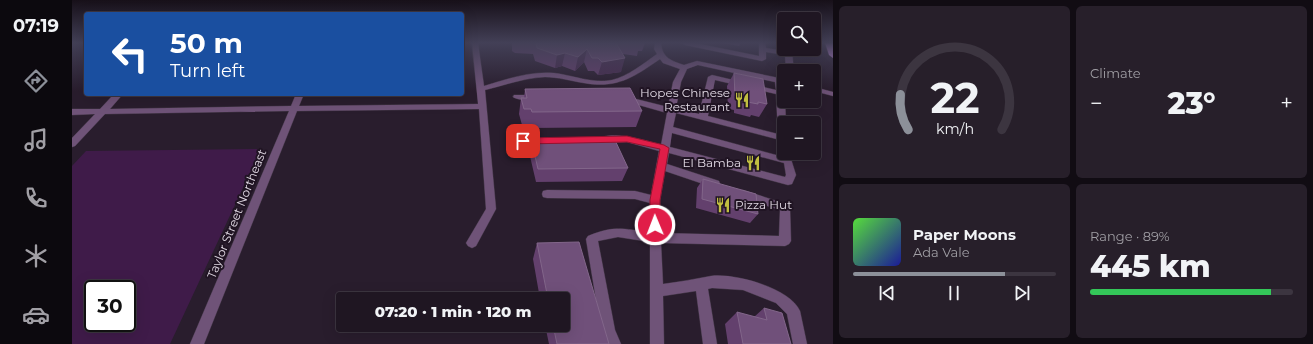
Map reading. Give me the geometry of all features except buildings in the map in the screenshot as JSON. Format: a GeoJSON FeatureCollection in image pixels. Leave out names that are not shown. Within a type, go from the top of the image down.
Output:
{"type":"FeatureCollection","features":[{"type":"Feature","properties":{"kind":"street"},"geometry":{"type":"LineString","coordinates":[[472,243],[491,209],[483,106],[477,59]]}},
{"type":"Feature","properties":{"kind":"street"},"geometry":{"type":"LineString","coordinates":[[481,89],[522,76],[541,75],[611,82],[628,77],[656,59]]}},
{"type":"Feature","properties":{"kind":"street"},"geometry":{"type":"LineString","coordinates":[[664,59],[684,68],[697,64],[777,79]]}},
{"type":"Feature","properties":{"kind":"street"},"geometry":{"type":"LineString","coordinates":[[657,344],[655,200],[677,82],[684,68]]}},
{"type":"Feature","properties":{"kind":"street"},"geometry":{"type":"LineString","coordinates":[[703,117],[712,76],[777,92]]}},
{"type":"Feature","properties":{"kind":"street"},"geometry":{"type":"LineString","coordinates":[[821,91],[833,94]]}},
{"type":"Feature","properties":{"kind":"street"},"geometry":{"type":"LineString","coordinates":[[72,144],[117,96]]}},
{"type":"Feature","properties":{"kind":"street","name":"Taylor Street Northeast"},"geometry":{"type":"LineString","coordinates":[[197,344],[299,96]]}},
{"type":"Feature","properties":{"kind":"street"},"geometry":{"type":"LineString","coordinates":[[517,97],[548,97]]}},
{"type":"Feature","properties":{"kind":"street"},"geometry":{"type":"LineString","coordinates":[[618,97],[783,138],[781,108]]}},
{"type":"Feature","properties":{"kind":"street"},"geometry":{"type":"LineString","coordinates":[[72,112],[294,110],[483,106]]}},
{"type":"Feature","properties":{"kind":"street"},"geometry":{"type":"LineString","coordinates":[[590,140],[627,139],[788,182],[791,175],[788,161],[668,129]]}},
{"type":"Feature","properties":{"kind":"street"},"geometry":{"type":"LineString","coordinates":[[523,141],[553,141]]}},
{"type":"Feature","properties":{"kind":"street"},"geometry":{"type":"LineString","coordinates":[[614,344],[608,330],[592,239],[606,232],[627,232],[655,238],[785,241],[785,208],[661,166]]}},
{"type":"Feature","properties":{"kind":"street"},"geometry":{"type":"LineString","coordinates":[[547,194],[635,195],[655,200]]}},
{"type":"Feature","properties":{"kind":"street"},"geometry":{"type":"LineString","coordinates":[[656,291],[701,285],[712,282],[743,284],[781,299],[793,311],[800,344]]}},
{"type":"Feature","properties":{"kind":"street"},"geometry":{"type":"LineString","coordinates":[[701,285],[710,344]]}},
{"type":"Feature","properties":{"kind":"shaded area"},"geometry":{"type":"Polygon","coordinates":[[[261,149],[170,344],[72,344],[72,166],[86,151],[261,149]]]}},
{"type":"Feature","properties":{"kind":"place","name":"Hopes Chinese Restaurant"},"geometry":{"type":"Point","coordinates":[742,100]}},
{"type":"Feature","properties":{"kind":"place","name":"El Bamba"},"geometry":{"type":"Point","coordinates":[753,163]}},
{"type":"Feature","properties":{"kind":"place","name":"Pizza Hut"},"geometry":{"type":"Point","coordinates":[723,205]}},
{"type":"Feature","properties":{"kind":"route"},"geometry":{"type":"LineString","coordinates":[[523,141],[627,139],[664,148],[655,200],[655,225]]}}]}
